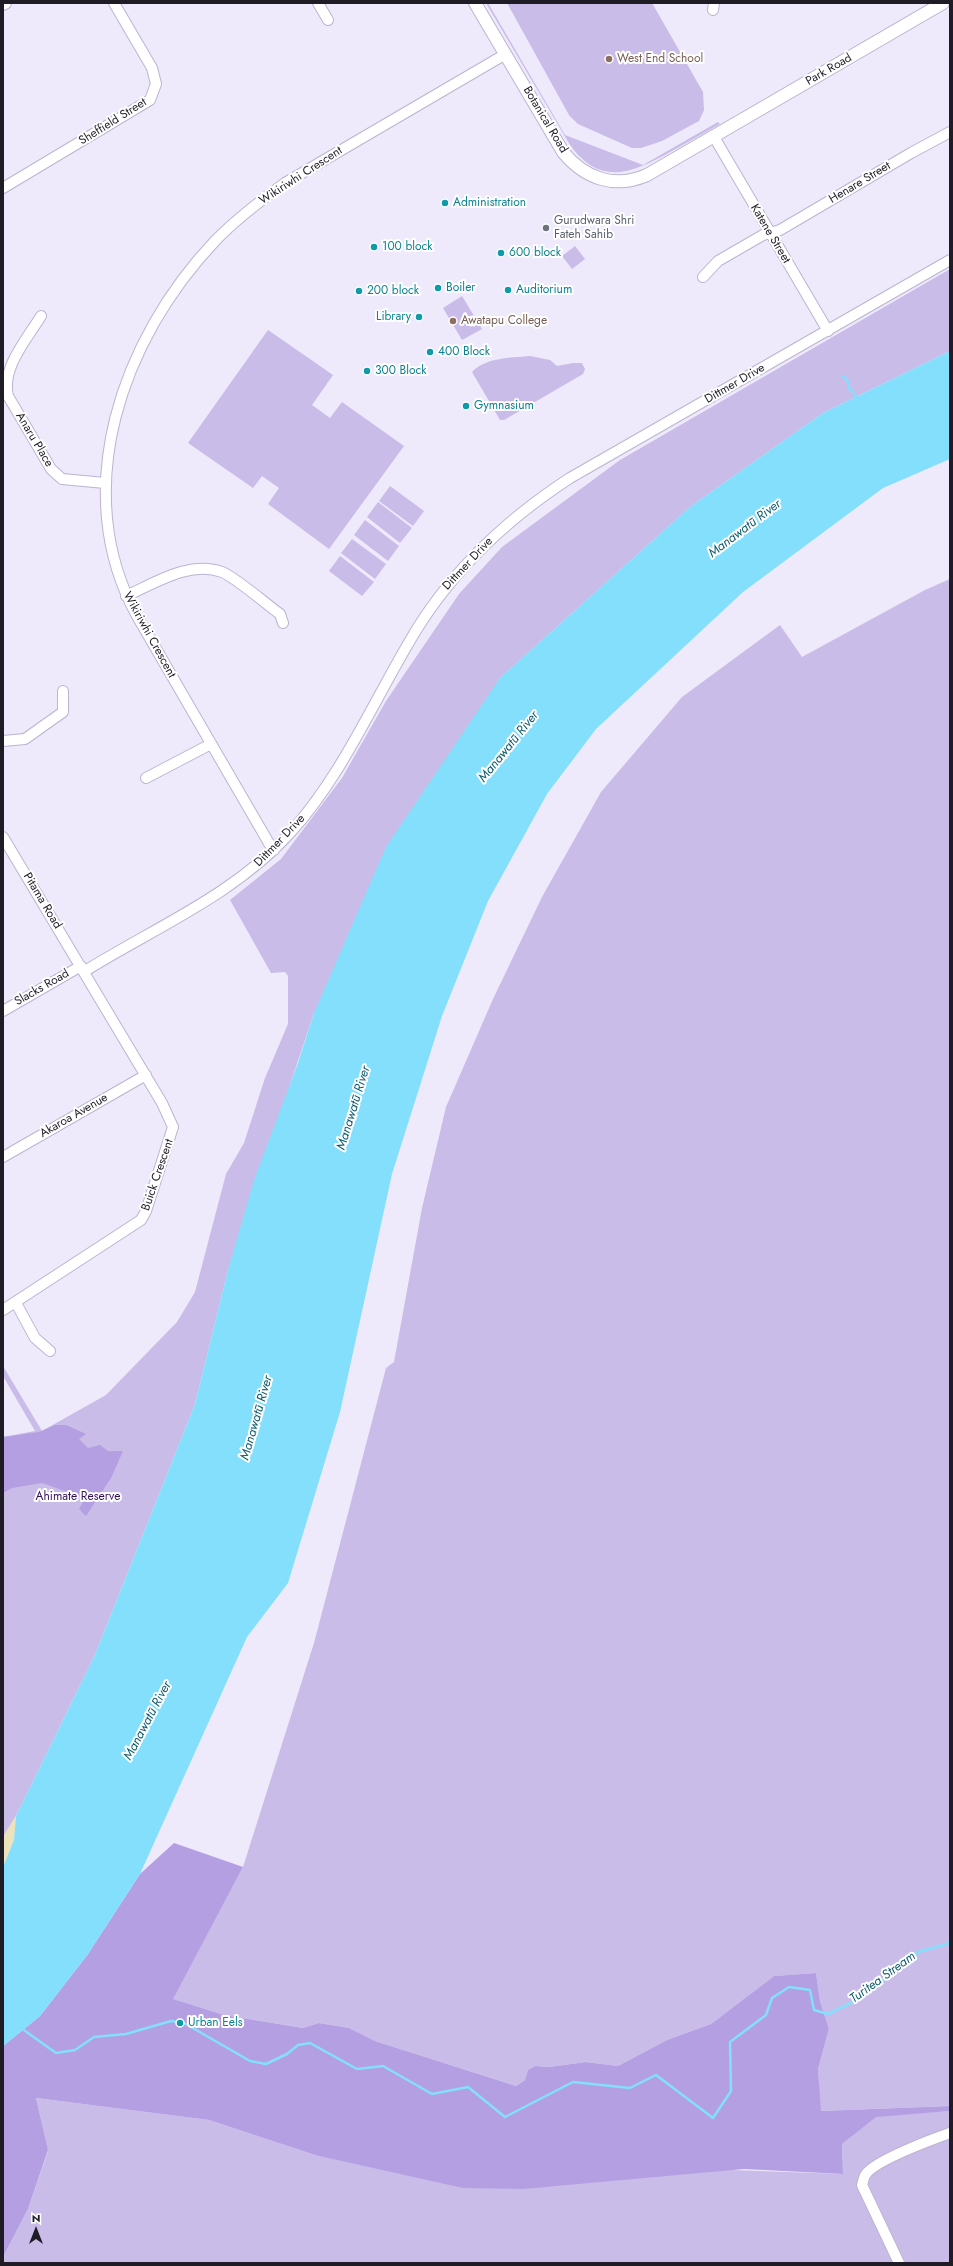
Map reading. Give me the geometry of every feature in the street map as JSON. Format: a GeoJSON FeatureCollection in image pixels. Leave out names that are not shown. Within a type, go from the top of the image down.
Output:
{"type":"FeatureCollection","features":[{"type":"Feature","properties":{"kind":"main road","name":"Botanical Road"},"geometry":{"type":"LineString","coordinates":[[475,3],[504,55],[512,64],[563,152],[571,162],[590,175],[614,182],[639,178],[714,137]]}},
{"type":"Feature","properties":{"kind":"main road","name":"Park Road"},"geometry":{"type":"LineString","coordinates":[[714,137],[944,3]]}},
{"type":"Feature","properties":{"kind":"street","name":"Sheffield Street"},"geometry":{"type":"LineString","coordinates":[[3,188],[150,100],[156,84],[152,68],[114,3]]}},
{"type":"Feature","properties":{"kind":"street"},"geometry":{"type":"LineString","coordinates":[[318,3],[328,20]]}},
{"type":"Feature","properties":{"kind":"street","name":"Wikiriwhi Crescent"},"geometry":{"type":"LineString","coordinates":[[274,850],[126,596],[116,570],[108,537],[105,483],[114,424],[137,358],[161,312],[174,291],[214,242],[244,214],[285,183],[504,55]]}},
{"type":"Feature","properties":{"kind":"street","name":"Henare Street"},"geometry":{"type":"LineString","coordinates":[[703,277],[718,261],[763,235],[780,230],[911,153],[950,132]]}},
{"type":"Feature","properties":{"kind":"street","name":"Katene Street"},"geometry":{"type":"LineString","coordinates":[[714,137],[828,331]]}},
{"type":"Feature","properties":{"kind":"street","name":"Dittmer Drive"},"geometry":{"type":"LineString","coordinates":[[83,968],[220,891],[247,874],[274,850],[305,816],[338,768],[408,642],[448,583],[491,538],[525,508],[570,478],[950,260]]}},
{"type":"Feature","properties":{"kind":"street","name":"Anaru Place"},"geometry":{"type":"LineString","coordinates":[[40,316],[9,370],[6,383],[8,396],[51,469],[62,479],[105,483]]}},
{"type":"Feature","properties":{"kind":"street"},"geometry":{"type":"LineString","coordinates":[[126,596],[184,571],[196,568],[210,569],[224,572],[280,614],[283,623]]}},
{"type":"Feature","properties":{"kind":"street"},"geometry":{"type":"LineString","coordinates":[[3,741],[25,738],[63,712],[63,691]]}},
{"type":"Feature","properties":{"kind":"street"},"geometry":{"type":"LineString","coordinates":[[146,778],[211,744]]}},
{"type":"Feature","properties":{"kind":"street","name":"Pitama Road"},"geometry":{"type":"LineString","coordinates":[[3,837],[83,968]]}},
{"type":"Feature","properties":{"kind":"street","name":"Slacks Road"},"geometry":{"type":"LineString","coordinates":[[3,1011],[83,968]]}},
{"type":"Feature","properties":{"kind":"street","name":"Buick Crescent"},"geometry":{"type":"LineString","coordinates":[[3,1310],[16,1303],[75,1261],[137,1224],[144,1216],[173,1127],[170,1117],[83,968]]}},
{"type":"Feature","properties":{"kind":"street","name":"Akaroa Avenue"},"geometry":{"type":"LineString","coordinates":[[3,1157],[146,1075]]}},
{"type":"Feature","properties":{"kind":"street"},"geometry":{"type":"LineString","coordinates":[[16,1303],[35,1338],[50,1351]]}},
{"type":"Feature","properties":{"kind":"street"},"geometry":{"type":"LineString","coordinates":[[899,2263],[862,2186],[866,2174],[879,2164],[922,2142],[950,2133]]}},
{"type":"Feature","properties":{"kind":"green space"},"geometry":{"type":"Polygon","coordinates":[[[486,3],[488,3],[565,135],[643,165],[718,122],[720,124],[658,159],[631,170],[618,172],[606,171],[594,167],[582,158],[570,145],[486,3]]]}},
{"type":"Feature","properties":{"kind":"green space","name":"West End School"},"geometry":{"type":"Polygon","coordinates":[[[507,3],[652,3],[703,92],[704,110],[699,121],[662,141],[641,148],[632,148],[578,124],[569,115],[507,3]]]}},
{"type":"Feature","properties":{"kind":"green space"},"geometry":{"type":"Polygon","coordinates":[[[575,246],[585,259],[572,269],[562,256],[575,246]]]}},
{"type":"Feature","properties":{"kind":"green space","name":"Ahimate Reserve"},"geometry":{"type":"Polygon","coordinates":[[[950,269],[950,351],[823,413],[690,507],[500,678],[314,1013],[228,1270],[195,1404],[94,1657],[16,1816],[3,1837],[3,1437],[35,1431],[3,1376],[3,1366],[42,1431],[106,1395],[177,1322],[195,1292],[226,1174],[244,1143],[265,1078],[288,1024],[288,976],[285,972],[271,973],[230,900],[281,859],[342,778],[386,701],[459,594],[502,547],[620,460],[950,269]]]}},
{"type":"Feature","properties":{"kind":"green space"},"geometry":{"type":"Polygon","coordinates":[[[462,296],[482,329],[462,340],[443,308],[462,296]]]}},
{"type":"Feature","properties":{"kind":"green space"},"geometry":{"type":"Polygon","coordinates":[[[268,330],[333,375],[312,405],[330,418],[342,402],[404,446],[329,549],[268,504],[279,488],[262,476],[253,488],[188,443],[268,330]]]}},
{"type":"Feature","properties":{"kind":"green space"},"geometry":{"type":"Polygon","coordinates":[[[530,356],[550,360],[557,366],[582,363],[585,369],[583,374],[504,420],[500,420],[472,372],[485,363],[499,359],[530,356]]]}},
{"type":"Feature","properties":{"kind":"green space"},"geometry":{"type":"Polygon","coordinates":[[[390,486],[424,511],[413,526],[379,501],[390,486]]]}},
{"type":"Feature","properties":{"kind":"green space"},"geometry":{"type":"Polygon","coordinates":[[[378,502],[412,528],[400,543],[367,517],[378,502]]]}},
{"type":"Feature","properties":{"kind":"green space"},"geometry":{"type":"Polygon","coordinates":[[[365,520],[399,546],[388,561],[354,535],[365,520]]]}},
{"type":"Feature","properties":{"kind":"green space"},"geometry":{"type":"Polygon","coordinates":[[[352,539],[386,564],[375,579],[341,553],[352,539]]]}},
{"type":"Feature","properties":{"kind":"green space"},"geometry":{"type":"Polygon","coordinates":[[[340,556],[374,582],[362,596],[329,571],[340,556]]]}},
{"type":"Feature","properties":{"kind":"green space"},"geometry":{"type":"Polygon","coordinates":[[[950,579],[950,2106],[820,2111],[818,2069],[829,2029],[820,2001],[816,1973],[774,1976],[711,2024],[667,2040],[618,2066],[586,2062],[549,2067],[535,2066],[528,2070],[525,2080],[516,2086],[375,2041],[349,2028],[319,2023],[303,2028],[224,2015],[172,1999],[243,1867],[314,1643],[386,1368],[394,1362],[422,1208],[446,1107],[493,999],[542,897],[601,792],[682,697],[780,625],[802,657],[925,590],[950,579]]]}},
{"type":"Feature","properties":{"kind":"green space"},"geometry":{"type":"Polygon","coordinates":[[[36,2098],[209,2120],[315,2155],[843,2174],[842,2144],[876,2116],[950,2111],[950,2263],[3,2263],[3,2257],[28,2209],[48,2151],[36,2098]]]}},
{"type":"Feature","properties":{"kind":"shaded area"},"geometry":{"type":"Polygon","coordinates":[[[55,1425],[66,1425],[86,1434],[79,1439],[88,1448],[100,1445],[108,1451],[123,1451],[111,1478],[86,1516],[79,1509],[85,1498],[42,1483],[12,1488],[3,1493],[3,1437],[39,1432],[55,1425]]]}},
{"type":"Feature","properties":{"kind":"shaded area"},"geometry":{"type":"Polygon","coordinates":[[[174,1843],[243,1867],[173,1999],[224,2015],[303,2028],[319,2023],[349,2028],[375,2041],[516,2086],[525,2080],[528,2070],[535,2066],[549,2067],[586,2062],[618,2066],[667,2040],[711,2024],[774,1976],[816,1973],[820,2001],[829,2029],[818,2069],[821,2111],[950,2106],[950,2111],[876,2117],[842,2144],[843,2174],[744,2169],[523,2189],[463,2188],[315,2155],[209,2120],[36,2098],[48,2150],[28,2209],[3,2257],[3,2046],[40,2016],[88,1954],[140,1874],[174,1843]]]}},
{"type":"Feature","properties":{"kind":"sand"},"geometry":{"type":"Polygon","coordinates":[[[16,1816],[14,1840],[3,1867],[3,1837],[16,1816]]]}},
{"type":"Feature","properties":{"kind":"water","name":"Manawatū River"},"geometry":{"type":"Polygon","coordinates":[[[950,351],[950,459],[883,488],[743,592],[596,729],[547,794],[488,901],[442,1016],[392,1174],[340,1412],[288,1583],[247,1637],[140,1874],[88,1954],[40,2016],[3,2046],[3,1867],[14,1840],[16,1816],[94,1657],[195,1404],[228,1270],[254,1180],[298,1063],[314,1013],[386,847],[500,678],[690,507],[823,413],[950,351]]]}},
{"type":"Feature","properties":{"kind":"waterway"},"geometry":{"type":"LineString","coordinates":[[842,376],[847,379],[849,388],[858,399]]}},
{"type":"Feature","properties":{"kind":"waterway","name":"Turitea Stream"},"geometry":{"type":"LineString","coordinates":[[21,2028],[56,2053],[75,2050],[94,2037],[126,2034],[171,2021],[184,2023],[250,2061],[266,2064],[287,2054],[298,2045],[310,2043],[357,2069],[383,2066],[432,2094],[468,2087],[505,2117],[573,2082],[630,2088],[656,2075],[713,2118],[731,2091],[730,2042],[766,2015],[772,1998],[789,1987],[810,1990],[814,2010],[828,2014],[857,2000],[918,1952],[950,1943]]}},
{"type":"Feature","properties":{"kind":"place","name":"West End School"},"geometry":{"type":"Point","coordinates":[609,59]}},
{"type":"Feature","properties":{"kind":"place","name":"Administration"},"geometry":{"type":"Point","coordinates":[445,203]}},
{"type":"Feature","properties":{"kind":"place","name":"Gurudwara Shri Fateh Sahib"},"geometry":{"type":"Point","coordinates":[546,228]}},
{"type":"Feature","properties":{"kind":"place","name":"100 block"},"geometry":{"type":"Point","coordinates":[374,247]}},
{"type":"Feature","properties":{"kind":"place","name":"600 block"},"geometry":{"type":"Point","coordinates":[501,253]}},
{"type":"Feature","properties":{"kind":"place","name":"Boiler"},"geometry":{"type":"Point","coordinates":[438,288]}},
{"type":"Feature","properties":{"kind":"place","name":"Auditorium"},"geometry":{"type":"Point","coordinates":[508,290]}},
{"type":"Feature","properties":{"kind":"place","name":"200 block"},"geometry":{"type":"Point","coordinates":[359,291]}},
{"type":"Feature","properties":{"kind":"place","name":"Library"},"geometry":{"type":"Point","coordinates":[419,317]}},
{"type":"Feature","properties":{"kind":"place","name":"Awatapu College"},"geometry":{"type":"Point","coordinates":[453,321]}},
{"type":"Feature","properties":{"kind":"place","name":"400 Block"},"geometry":{"type":"Point","coordinates":[430,352]}},
{"type":"Feature","properties":{"kind":"place","name":"300 Block"},"geometry":{"type":"Point","coordinates":[367,371]}},
{"type":"Feature","properties":{"kind":"place","name":"Gymnasium"},"geometry":{"type":"Point","coordinates":[466,406]}},
{"type":"Feature","properties":{"kind":"place","name":"Urban Eels"},"geometry":{"type":"Point","coordinates":[180,2023]}}]}
